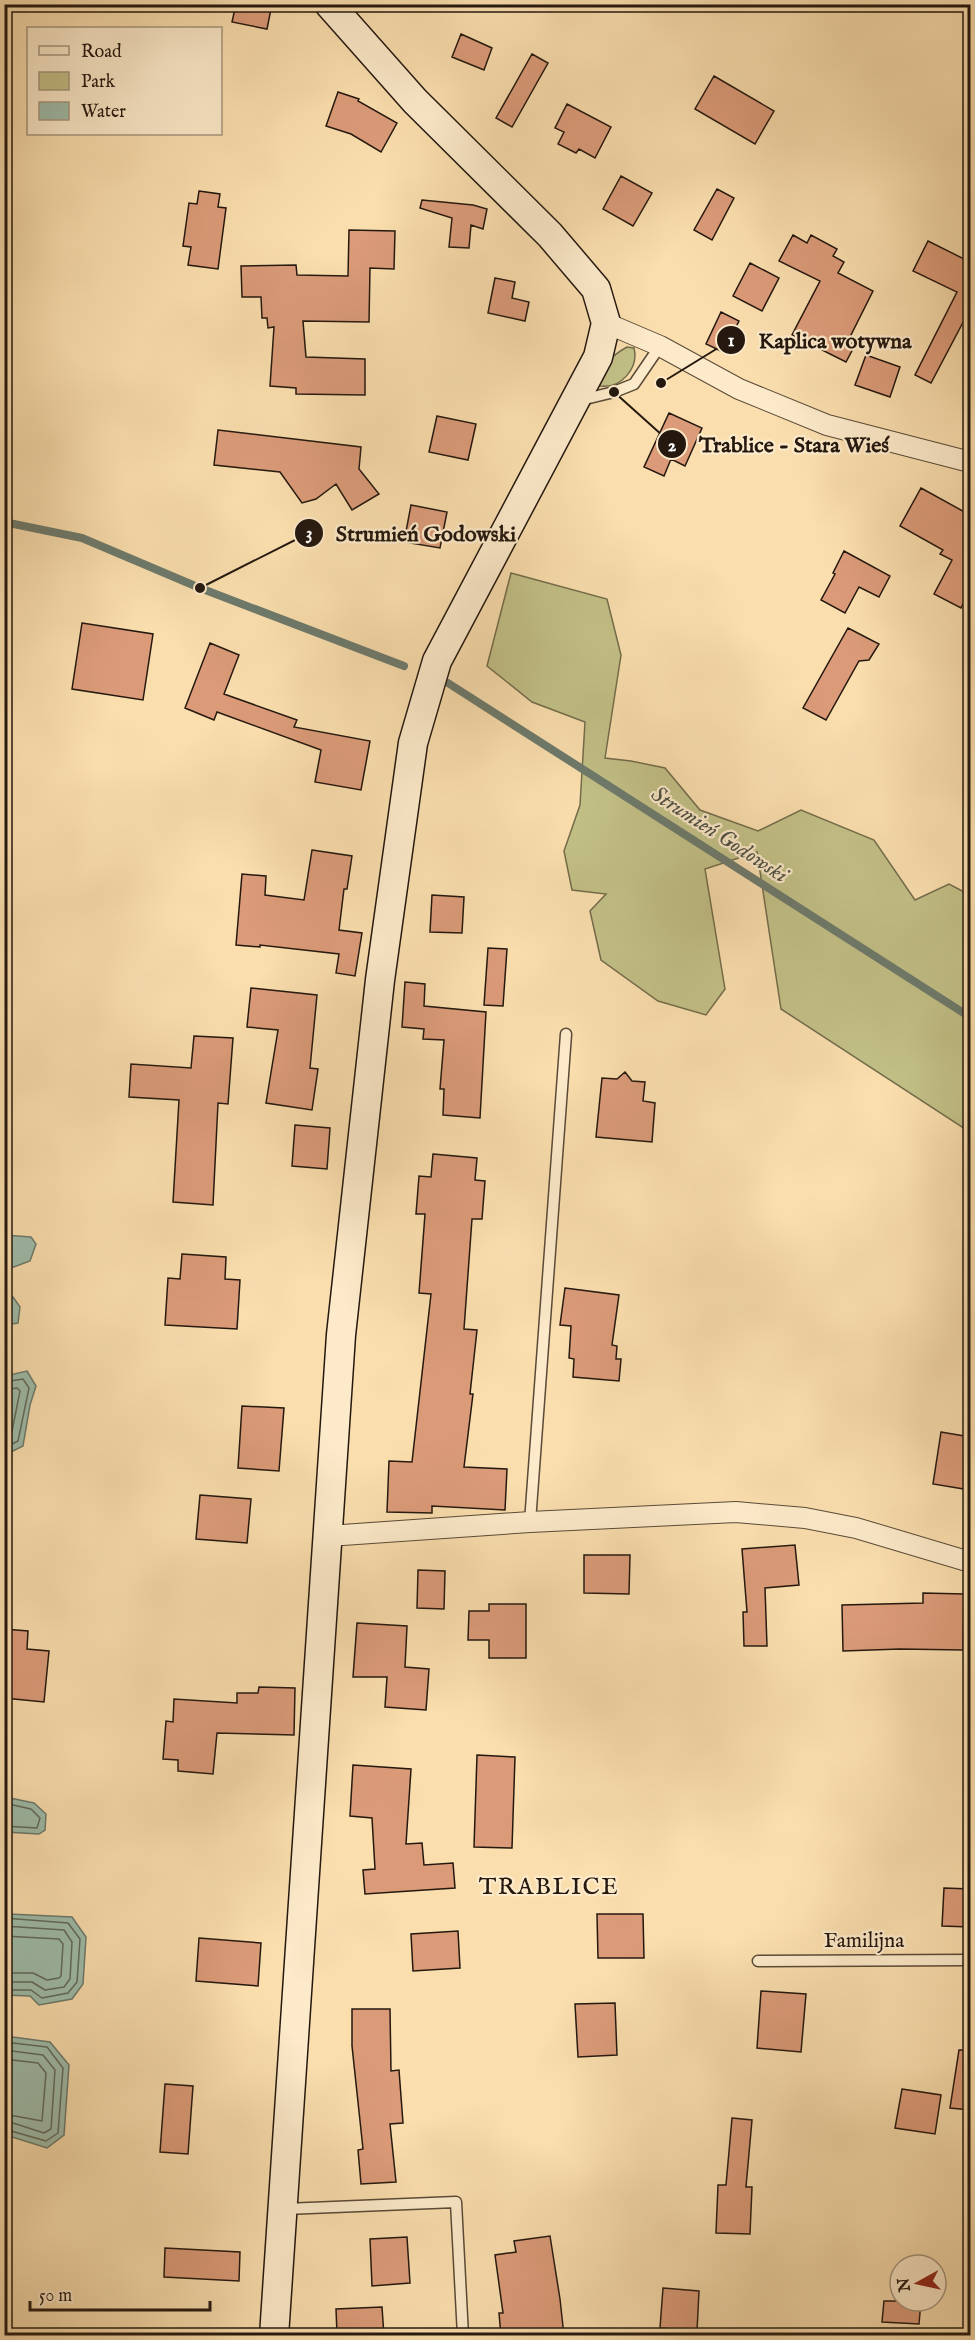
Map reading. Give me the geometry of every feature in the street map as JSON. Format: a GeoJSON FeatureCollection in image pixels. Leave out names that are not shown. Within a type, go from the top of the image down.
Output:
{"type":"FeatureCollection","features":[{"type":"Feature","properties":{"kind":"street"},"geometry":{"type":"LineString","coordinates":[[274,2336],[341,1335],[380,980],[413,743],[437,661],[598,357],[606,323],[596,289],[550,235],[416,101],[329,4]]}},
{"type":"Feature","properties":{"kind":"street"},"geometry":{"type":"LineString","coordinates":[[606,323],[660,346],[739,389],[827,425],[970,462]]}},
{"type":"Feature","properties":{"kind":"street"},"geometry":{"type":"LineString","coordinates":[[328,1536],[530,1522],[736,1512],[805,1518],[856,1528],[970,1562]]}},
{"type":"Feature","properties":{"kind":"lane"},"geometry":{"type":"LineString","coordinates":[[574,402],[614,392],[634,384],[660,346]]}},
{"type":"Feature","properties":{"kind":"lane"},"geometry":{"type":"LineString","coordinates":[[530,1522],[566,1034]]}},
{"type":"Feature","properties":{"kind":"lane","name":"Familijna"},"geometry":{"type":"LineString","coordinates":[[758,1961],[970,1960]]}},
{"type":"Feature","properties":{"kind":"lane"},"geometry":{"type":"LineString","coordinates":[[283,2209],[456,2202],[463,2336]]}},
{"type":"Feature","properties":{"kind":"green space"},"geometry":{"type":"Polygon","coordinates":[[[627,347],[634,348],[635,355],[634,363],[627,376],[615,384],[600,386],[599,380],[603,368],[627,347]]]}},
{"type":"Feature","properties":{"kind":"green space"},"geometry":{"type":"Polygon","coordinates":[[[511,573],[607,599],[621,655],[605,758],[665,768],[700,810],[758,831],[801,810],[874,840],[915,900],[949,884],[970,895],[970,1128],[965,1129],[781,1009],[757,852],[705,869],[725,989],[706,1015],[658,1001],[601,960],[590,911],[606,894],[572,890],[564,851],[580,805],[585,722],[532,702],[487,666],[511,573]]]}},
{"type":"Feature","properties":{"kind":"water"},"geometry":{"type":"Polygon","coordinates":[[[4,1235],[31,1237],[36,1244],[30,1261],[5,1268],[4,1235]]]}},
{"type":"Feature","properties":{"kind":"water"},"geometry":{"type":"Polygon","coordinates":[[[4,1295],[13,1297],[20,1307],[18,1323],[5,1325],[4,1295]]]}},
{"type":"Feature","properties":{"kind":"water"},"geometry":{"type":"Polygon","coordinates":[[[27,1371],[36,1386],[30,1405],[23,1446],[5,1455],[5,1376],[27,1371]]]}},
{"type":"Feature","properties":{"kind":"water"},"geometry":{"type":"Polygon","coordinates":[[[5,1797],[34,1803],[46,1814],[45,1830],[39,1834],[5,1832],[5,1797]]]}},
{"type":"Feature","properties":{"kind":"water"},"geometry":{"type":"Polygon","coordinates":[[[5,1910],[9,1914],[72,1917],[86,1937],[83,1984],[72,1999],[39,2005],[30,1996],[5,1995],[5,1910]]]}},
{"type":"Feature","properties":{"kind":"water"},"geometry":{"type":"Polygon","coordinates":[[[5,2036],[50,2042],[69,2065],[64,2135],[47,2148],[9,2136],[5,2137],[5,2036]]]}},
{"type":"Feature","properties":{"kind":"building"},"geometry":{"type":"Polygon","coordinates":[[[236,4],[272,4],[267,29],[232,22],[236,4]]]}},
{"type":"Feature","properties":{"kind":"building"},"geometry":{"type":"Polygon","coordinates":[[[461,34],[492,48],[484,70],[452,57],[461,34]]]}},
{"type":"Feature","properties":{"kind":"building"},"geometry":{"type":"Polygon","coordinates":[[[532,54],[548,63],[512,127],[496,118],[532,54]]]}},
{"type":"Feature","properties":{"kind":"building"},"geometry":{"type":"Polygon","coordinates":[[[714,76],[774,111],[755,144],[695,109],[714,76]]]}},
{"type":"Feature","properties":{"kind":"building"},"geometry":{"type":"Polygon","coordinates":[[[338,92],[359,99],[358,101],[397,123],[381,152],[351,134],[326,126],[338,92]]]}},
{"type":"Feature","properties":{"kind":"building"},"geometry":{"type":"Polygon","coordinates":[[[567,104],[611,127],[595,158],[579,149],[576,153],[558,144],[564,132],[555,128],[567,104]]]}},
{"type":"Feature","properties":{"kind":"building"},"geometry":{"type":"Polygon","coordinates":[[[621,176],[652,193],[633,226],[603,209],[621,176]]]}},
{"type":"Feature","properties":{"kind":"building"},"geometry":{"type":"Polygon","coordinates":[[[717,189],[734,198],[712,240],[694,230],[717,189]]]}},
{"type":"Feature","properties":{"kind":"building"},"geometry":{"type":"Polygon","coordinates":[[[199,191],[220,194],[218,207],[226,208],[218,269],[188,265],[191,247],[183,246],[189,203],[197,204],[199,191]]]}},
{"type":"Feature","properties":{"kind":"building"},"geometry":{"type":"Polygon","coordinates":[[[422,200],[473,205],[487,209],[483,229],[471,225],[469,248],[449,247],[452,218],[420,208],[422,200]]]}},
{"type":"Feature","properties":{"kind":"building"},"geometry":{"type":"Polygon","coordinates":[[[349,230],[395,231],[394,269],[370,268],[369,322],[303,321],[306,357],[365,359],[365,395],[296,394],[296,388],[270,386],[274,327],[268,328],[267,318],[262,318],[261,297],[242,297],[241,266],[296,265],[297,275],[348,276],[349,230]]]}},
{"type":"Feature","properties":{"kind":"building"},"geometry":{"type":"Polygon","coordinates":[[[793,235],[807,243],[811,235],[837,249],[833,256],[844,262],[838,273],[873,291],[848,341],[855,345],[846,362],[792,335],[820,281],[779,261],[793,235]]]}},
{"type":"Feature","properties":{"kind":"building"},"geometry":{"type":"Polygon","coordinates":[[[928,241],[970,262],[970,309],[931,383],[915,375],[957,292],[913,271],[928,241]]]}},
{"type":"Feature","properties":{"kind":"building"},"geometry":{"type":"Polygon","coordinates":[[[750,263],[779,278],[762,311],[733,296],[750,263]]]}},
{"type":"Feature","properties":{"kind":"building"},"geometry":{"type":"Polygon","coordinates":[[[495,278],[515,282],[512,298],[529,302],[525,321],[488,313],[495,278]]]}},
{"type":"Feature","properties":{"kind":"building"},"geometry":{"type":"Polygon","coordinates":[[[721,312],[739,321],[723,352],[706,344],[721,312]]]}},
{"type":"Feature","properties":{"kind":"building"},"geometry":{"type":"Polygon","coordinates":[[[866,355],[900,367],[890,397],[855,385],[866,355]]]}},
{"type":"Feature","properties":{"kind":"building"},"geometry":{"type":"Polygon","coordinates":[[[669,413],[702,428],[685,466],[671,459],[664,476],[644,467],[669,413]]]}},
{"type":"Feature","properties":{"kind":"building"},"geometry":{"type":"Polygon","coordinates":[[[437,416],[476,424],[468,460],[429,452],[437,416]]]}},
{"type":"Feature","properties":{"kind":"building"},"geometry":{"type":"Polygon","coordinates":[[[218,430],[361,447],[359,469],[379,494],[352,510],[336,484],[316,499],[302,503],[280,472],[214,465],[218,430]]]}},
{"type":"Feature","properties":{"kind":"building"},"geometry":{"type":"Polygon","coordinates":[[[921,488],[970,515],[970,589],[961,608],[934,594],[952,560],[940,554],[943,550],[900,526],[921,488]]]}},
{"type":"Feature","properties":{"kind":"building"},"geometry":{"type":"Polygon","coordinates":[[[411,505],[447,512],[440,548],[404,542],[411,505]]]}},
{"type":"Feature","properties":{"kind":"building"},"geometry":{"type":"Polygon","coordinates":[[[844,551],[890,576],[879,597],[859,587],[845,613],[821,600],[844,551]]]}},
{"type":"Feature","properties":{"kind":"building"},"geometry":{"type":"Polygon","coordinates":[[[82,623],[153,634],[143,700],[72,689],[82,623]]]}},
{"type":"Feature","properties":{"kind":"building"},"geometry":{"type":"Polygon","coordinates":[[[848,628],[879,644],[869,660],[859,661],[826,720],[803,708],[848,628]]]}},
{"type":"Feature","properties":{"kind":"building"},"geometry":{"type":"Polygon","coordinates":[[[210,643],[239,655],[224,694],[297,720],[294,727],[370,741],[361,790],[315,782],[321,750],[217,712],[214,720],[185,708],[210,643]]]}},
{"type":"Feature","properties":{"kind":"building"},"geometry":{"type":"Polygon","coordinates":[[[312,850],[352,856],[347,889],[344,889],[339,930],[362,933],[355,976],[336,973],[339,954],[260,945],[260,947],[236,945],[242,874],[266,876],[265,895],[304,900],[312,850]]]}},
{"type":"Feature","properties":{"kind":"building"},"geometry":{"type":"Polygon","coordinates":[[[432,895],[464,897],[462,933],[430,932],[432,895]]]}},
{"type":"Feature","properties":{"kind":"building"},"geometry":{"type":"Polygon","coordinates":[[[488,948],[507,949],[503,1006],[484,1005],[488,948]]]}},
{"type":"Feature","properties":{"kind":"building"},"geometry":{"type":"Polygon","coordinates":[[[405,982],[425,984],[424,1006],[486,1012],[480,1118],[443,1115],[444,1089],[440,1089],[444,1040],[423,1039],[424,1029],[402,1027],[405,982]]]}},
{"type":"Feature","properties":{"kind":"building"},"geometry":{"type":"Polygon","coordinates":[[[251,988],[317,995],[310,1068],[318,1069],[312,1110],[266,1103],[278,1030],[247,1027],[251,988]]]}},
{"type":"Feature","properties":{"kind":"building"},"geometry":{"type":"Polygon","coordinates":[[[194,1036],[233,1038],[228,1104],[218,1103],[213,1205],[173,1202],[179,1100],[129,1097],[131,1064],[191,1068],[194,1036]]]}},
{"type":"Feature","properties":{"kind":"building"},"geometry":{"type":"Polygon","coordinates":[[[625,1072],[632,1081],[645,1082],[643,1101],[655,1103],[652,1142],[596,1137],[602,1078],[617,1079],[625,1072]]]}},
{"type":"Feature","properties":{"kind":"building"},"geometry":{"type":"Polygon","coordinates":[[[295,1125],[330,1128],[327,1169],[292,1166],[295,1125]]]}},
{"type":"Feature","properties":{"kind":"building"},"geometry":{"type":"Polygon","coordinates":[[[433,1154],[477,1158],[475,1180],[485,1181],[482,1219],[472,1219],[464,1329],[477,1330],[470,1394],[473,1394],[464,1467],[507,1469],[505,1510],[432,1506],[432,1513],[387,1512],[389,1461],[412,1462],[431,1294],[419,1293],[425,1214],[416,1214],[419,1176],[431,1177],[433,1154]]]}},
{"type":"Feature","properties":{"kind":"building"},"geometry":{"type":"Polygon","coordinates":[[[182,1254],[226,1257],[225,1279],[240,1280],[237,1329],[165,1325],[168,1278],[180,1279],[182,1254]]]}},
{"type":"Feature","properties":{"kind":"building"},"geometry":{"type":"Polygon","coordinates":[[[565,1288],[619,1295],[612,1345],[617,1346],[616,1359],[621,1359],[619,1381],[573,1377],[574,1359],[569,1358],[571,1326],[560,1325],[565,1288]]]}},
{"type":"Feature","properties":{"kind":"building"},"geometry":{"type":"Polygon","coordinates":[[[242,1406],[284,1408],[279,1471],[238,1468],[242,1406]]]}},
{"type":"Feature","properties":{"kind":"building"},"geometry":{"type":"Polygon","coordinates":[[[941,1432],[970,1437],[970,1490],[933,1484],[941,1432]]]}},
{"type":"Feature","properties":{"kind":"building"},"geometry":{"type":"Polygon","coordinates":[[[200,1495],[251,1499],[247,1543],[196,1539],[200,1495]]]}},
{"type":"Feature","properties":{"kind":"building"},"geometry":{"type":"Polygon","coordinates":[[[795,1545],[799,1585],[765,1588],[767,1646],[744,1646],[743,1612],[747,1612],[742,1549],[795,1545]]]}},
{"type":"Feature","properties":{"kind":"building"},"geometry":{"type":"Polygon","coordinates":[[[584,1555],[630,1555],[629,1594],[584,1593],[584,1555]]]}},
{"type":"Feature","properties":{"kind":"building"},"geometry":{"type":"Polygon","coordinates":[[[418,1570],[445,1571],[444,1609],[417,1608],[418,1570]]]}},
{"type":"Feature","properties":{"kind":"building"},"geometry":{"type":"Polygon","coordinates":[[[923,1593],[964,1594],[963,1650],[843,1651],[842,1605],[923,1603],[923,1593]]]}},
{"type":"Feature","properties":{"kind":"building"},"geometry":{"type":"Polygon","coordinates":[[[489,1604],[526,1604],[526,1658],[489,1658],[489,1640],[468,1640],[469,1611],[489,1611],[489,1604]]]}},
{"type":"Feature","properties":{"kind":"building"},"geometry":{"type":"Polygon","coordinates":[[[357,1623],[407,1626],[405,1667],[429,1669],[426,1710],[385,1707],[387,1677],[353,1677],[357,1623]]]}},
{"type":"Feature","properties":{"kind":"building"},"geometry":{"type":"Polygon","coordinates":[[[4,1629],[28,1631],[27,1649],[49,1651],[44,1702],[4,1698],[4,1629]]]}},
{"type":"Feature","properties":{"kind":"building"},"geometry":{"type":"Polygon","coordinates":[[[259,1687],[295,1688],[294,1735],[217,1733],[213,1774],[178,1771],[178,1760],[163,1759],[166,1721],[173,1722],[174,1699],[237,1703],[237,1693],[258,1693],[259,1687]]]}},
{"type":"Feature","properties":{"kind":"building"},"geometry":{"type":"Polygon","coordinates":[[[477,1755],[515,1757],[512,1848],[474,1847],[477,1755]]]}},
{"type":"Feature","properties":{"kind":"building"},"geometry":{"type":"Polygon","coordinates":[[[353,1765],[411,1769],[406,1844],[422,1843],[424,1865],[453,1863],[455,1888],[365,1894],[363,1870],[375,1869],[372,1818],[350,1816],[353,1765]]]}},
{"type":"Feature","properties":{"kind":"building"},"geometry":{"type":"Polygon","coordinates":[[[944,1888],[970,1889],[970,1927],[942,1926],[944,1888]]]}},
{"type":"Feature","properties":{"kind":"building"},"geometry":{"type":"Polygon","coordinates":[[[597,1914],[643,1914],[644,1958],[598,1958],[597,1914]]]}},
{"type":"Feature","properties":{"kind":"building"},"geometry":{"type":"Polygon","coordinates":[[[458,1931],[460,1968],[413,1971],[411,1934],[458,1931]]]}},
{"type":"Feature","properties":{"kind":"building"},"geometry":{"type":"Polygon","coordinates":[[[199,1938],[261,1943],[258,1986],[196,1981],[199,1938]]]}},
{"type":"Feature","properties":{"kind":"building"},"geometry":{"type":"Polygon","coordinates":[[[761,1991],[806,1994],[801,2052],[757,2048],[761,1991]]]}},
{"type":"Feature","properties":{"kind":"building"},"geometry":{"type":"Polygon","coordinates":[[[615,2003],[617,2055],[578,2057],[575,2004],[615,2003]]]}},
{"type":"Feature","properties":{"kind":"building"},"geometry":{"type":"Polygon","coordinates":[[[352,2009],[390,2009],[391,2071],[399,2070],[403,2123],[390,2124],[396,2182],[361,2184],[358,2150],[363,2149],[352,2046],[352,2009]]]}},
{"type":"Feature","properties":{"kind":"building"},"geometry":{"type":"Polygon","coordinates":[[[959,2050],[970,2050],[970,2110],[950,2108],[959,2050]]]}},
{"type":"Feature","properties":{"kind":"building"},"geometry":{"type":"Polygon","coordinates":[[[165,2084],[193,2086],[188,2154],[160,2152],[165,2084]]]}},
{"type":"Feature","properties":{"kind":"building"},"geometry":{"type":"Polygon","coordinates":[[[902,2089],[941,2095],[935,2134],[895,2128],[902,2089]]]}},
{"type":"Feature","properties":{"kind":"building"},"geometry":{"type":"Polygon","coordinates":[[[732,2118],[752,2120],[746,2187],[752,2187],[750,2234],[716,2233],[718,2185],[726,2185],[732,2118]]]}},
{"type":"Feature","properties":{"kind":"building"},"geometry":{"type":"Polygon","coordinates":[[[550,2236],[564,2336],[501,2336],[499,2313],[503,2313],[495,2255],[516,2252],[514,2241],[550,2236]]]}},
{"type":"Feature","properties":{"kind":"building"},"geometry":{"type":"Polygon","coordinates":[[[407,2237],[410,2283],[372,2286],[370,2239],[407,2237]]]}},
{"type":"Feature","properties":{"kind":"building"},"geometry":{"type":"Polygon","coordinates":[[[165,2248],[240,2252],[239,2281],[164,2277],[165,2248]]]}},
{"type":"Feature","properties":{"kind":"building"},"geometry":{"type":"Polygon","coordinates":[[[663,2288],[699,2291],[697,2331],[660,2328],[663,2288]]]}},
{"type":"Feature","properties":{"kind":"building"},"geometry":{"type":"Polygon","coordinates":[[[884,2301],[888,2301],[888,2313],[920,2313],[919,2324],[882,2322],[884,2301]]]}},
{"type":"Feature","properties":{"kind":"building"},"geometry":{"type":"Polygon","coordinates":[[[382,2307],[384,2336],[337,2334],[336,2309],[382,2307]]]}},
{"type":"Feature","properties":{"kind":"waterway","name":"Strumień Godowski"},"geometry":{"type":"LineString","coordinates":[[4,522],[82,538],[200,588],[404,666]]}},
{"type":"Feature","properties":{"kind":"waterway","name":"Strumień Godowski"},"geometry":{"type":"LineString","coordinates":[[448,683],[970,1017]]}},
{"type":"Feature","properties":{"kind":"place","name":"Kaplica wotywna"},"geometry":{"type":"Point","coordinates":[661,383]}},
{"type":"Feature","properties":{"kind":"place","name":"Trablice - Stara Wieś"},"geometry":{"type":"Point","coordinates":[614,392]}},
{"type":"Feature","properties":{"kind":"place","name":"Strumień Godowski"},"geometry":{"type":"Point","coordinates":[200,588]}},
{"type":"Feature","properties":{"kind":"district","name":"TRABLICE"},"geometry":{"type":"Point","coordinates":[549,1887]}}]}
